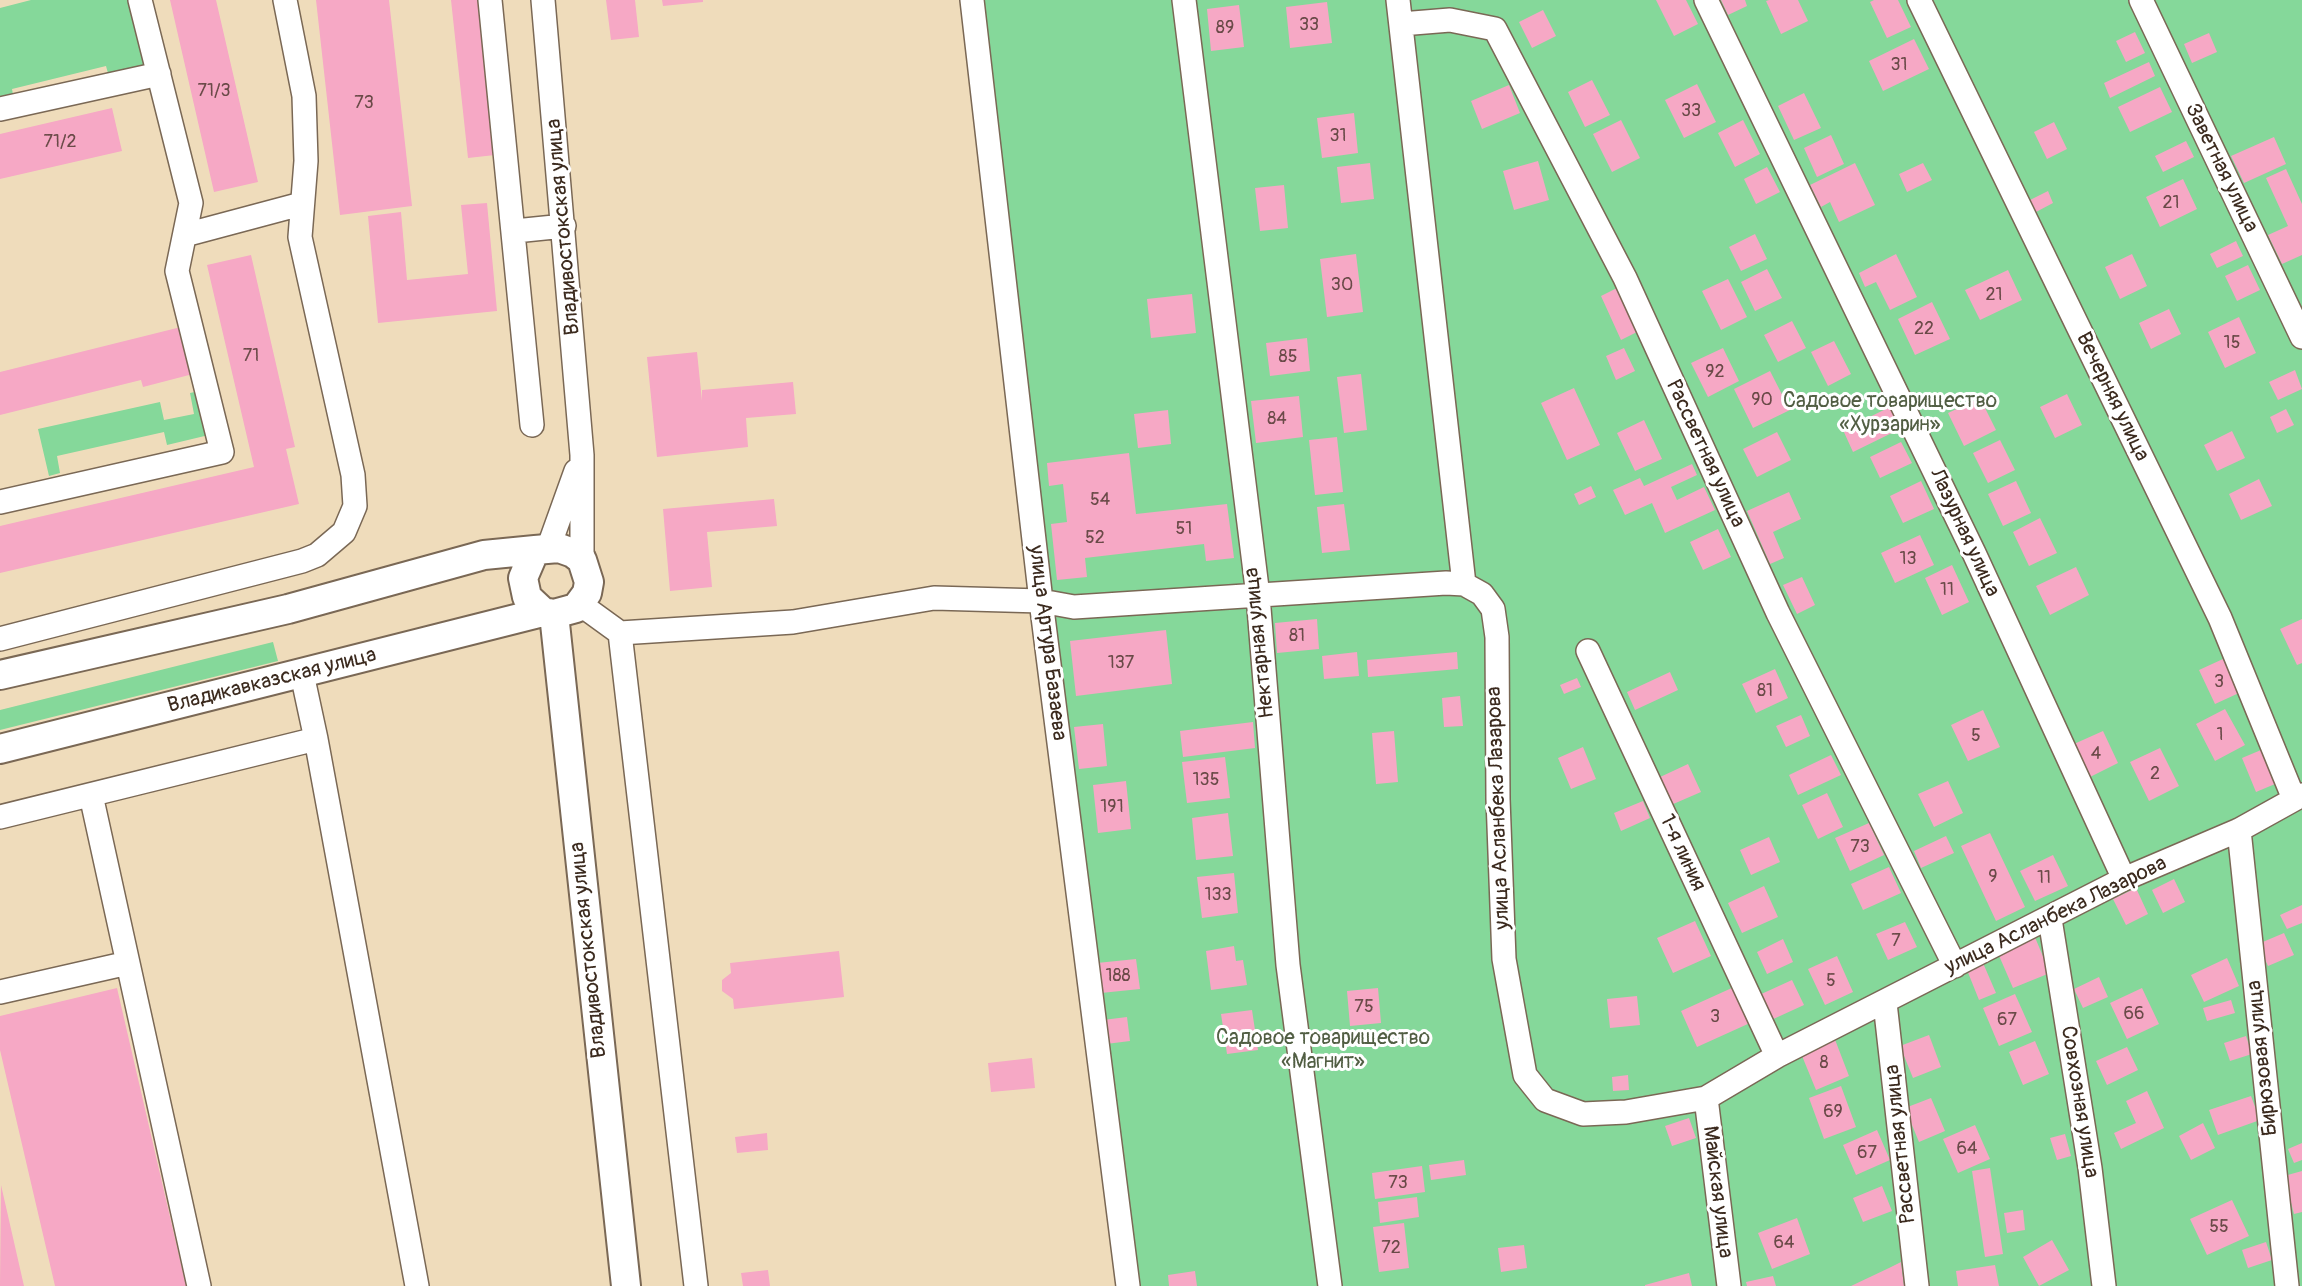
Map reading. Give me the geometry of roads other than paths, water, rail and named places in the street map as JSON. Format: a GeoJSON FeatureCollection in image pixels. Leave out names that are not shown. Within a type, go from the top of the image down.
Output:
{"type":"FeatureCollection","features":[{"type":"Feature","properties":{"kind":"main road"},"geometry":{"type":"LineString","coordinates":[[0,675],[288,608],[484,555],[559,548],[573,553],[582,561]]}},
{"type":"Feature","properties":{"kind":"main road","name":"Владивостокская улица"},"geometry":{"type":"LineString","coordinates":[[541,550],[525,571],[523,585],[527,597],[548,613],[626,1286]]}},
{"type":"Feature","properties":{"kind":"main road","name":"Владивостокская улица"},"geometry":{"type":"LineString","coordinates":[[580,604],[589,582],[582,561]]}},
{"type":"Feature","properties":{"kind":"main road"},"geometry":{"type":"LineString","coordinates":[[548,613],[565,613],[580,604]]}},
{"type":"Feature","properties":{"kind":"main road","name":"Владикавказская улица"},"geometry":{"type":"LineString","coordinates":[[0,749],[548,613]]}},
{"type":"Feature","properties":{"kind":"street"},"geometry":{"type":"LineString","coordinates":[[0,502],[222,452],[177,271],[191,203],[140,0]]}},
{"type":"Feature","properties":{"kind":"street"},"geometry":{"type":"LineString","coordinates":[[0,639],[302,561],[317,555],[344,533],[355,506],[353,475],[300,237],[306,161],[304,96],[285,0]]}},
{"type":"Feature","properties":{"kind":"street"},"geometry":{"type":"LineString","coordinates":[[491,0],[532,425]]}},
{"type":"Feature","properties":{"kind":"street","name":"Владивостокская улица"},"geometry":{"type":"LineString","coordinates":[[542,0],[564,226],[582,455],[582,561]]}},
{"type":"Feature","properties":{"kind":"street","name":"улица Артура Базаева"},"geometry":{"type":"LineString","coordinates":[[972,0],[1041,601],[1128,1286]]}},
{"type":"Feature","properties":{"kind":"street","name":"Нектарная улица"},"geometry":{"type":"LineString","coordinates":[[1184,0],[1258,596],[1288,965],[1330,1286]]}},
{"type":"Feature","properties":{"kind":"street"},"geometry":{"type":"LineString","coordinates":[[580,604],[620,633],[793,622],[934,598],[1041,601],[1074,607],[1464,584],[1398,0]]}},
{"type":"Feature","properties":{"kind":"street","name":"Лазурная улица"},"geometry":{"type":"LineString","coordinates":[[1706,0],[1974,553],[2124,879]]}},
{"type":"Feature","properties":{"kind":"street","name":"Вечерняя улица"},"geometry":{"type":"LineString","coordinates":[[1919,0],[2220,618],[2298,797]]}},
{"type":"Feature","properties":{"kind":"street","name":"Заветная улица"},"geometry":{"type":"LineString","coordinates":[[2141,0],[2302,337]]}},
{"type":"Feature","properties":{"kind":"street","name":"Рассветная улица"},"geometry":{"type":"LineString","coordinates":[[1401,24],[1450,20],[1495,29],[1625,278],[1778,613],[1955,966]]}},
{"type":"Feature","properties":{"kind":"street"},"geometry":{"type":"LineString","coordinates":[[0,109],[159,74]]}},
{"type":"Feature","properties":{"kind":"street"},"geometry":{"type":"LineString","coordinates":[[185,235],[301,204]]}},
{"type":"Feature","properties":{"kind":"street"},"geometry":{"type":"LineString","coordinates":[[515,231],[564,226]]}},
{"type":"Feature","properties":{"kind":"street","name":"Владивостокская улица"},"geometry":{"type":"LineString","coordinates":[[541,550],[582,455]]}},
{"type":"Feature","properties":{"kind":"street","name":"улица Асланбека Лазарова"},"geometry":{"type":"LineString","coordinates":[[1464,584],[1482,594],[1493,610],[1497,637],[1497,799],[1504,959],[1525,1075],[1545,1100],[1583,1114],[1626,1112],[1706,1098],[1777,1056],[2124,879],[2239,830],[2298,797]]}},
{"type":"Feature","properties":{"kind":"street"},"geometry":{"type":"LineString","coordinates":[[620,633],[696,1286]]}},
{"type":"Feature","properties":{"kind":"street","name":"1-я линия"},"geometry":{"type":"LineString","coordinates":[[1588,651],[1777,1056]]}},
{"type":"Feature","properties":{"kind":"street"},"geometry":{"type":"LineString","coordinates":[[302,674],[417,1286]]}},
{"type":"Feature","properties":{"kind":"street"},"geometry":{"type":"LineString","coordinates":[[0,817],[316,740]]}},
{"type":"Feature","properties":{"kind":"street"},"geometry":{"type":"LineString","coordinates":[[91,794],[199,1286]]}},
{"type":"Feature","properties":{"kind":"street","name":"Бирюзовая улица"},"geometry":{"type":"LineString","coordinates":[[2239,830],[2287,1286]]}},
{"type":"Feature","properties":{"kind":"street","name":"Совхозная улица"},"geometry":{"type":"LineString","coordinates":[[2050,919],[2090,1168],[2104,1286]]}},
{"type":"Feature","properties":{"kind":"street"},"geometry":{"type":"LineString","coordinates":[[0,992],[128,963]]}},
{"type":"Feature","properties":{"kind":"street","name":"Рассветная улица"},"geometry":{"type":"LineString","coordinates":[[1885,1003],[1917,1286]]}},
{"type":"Feature","properties":{"kind":"street","name":"Майская улица"},"geometry":{"type":"LineString","coordinates":[[1706,1098],[1729,1286]]}},
{"type":"Feature","properties":{"kind":"park label","name":"Садовое товарищество «Хурзарин»"},"geometry":{"type":"Point","coordinates":[1890,414]}},
{"type":"Feature","properties":{"kind":"park label","name":"Садовое товарищество «Магнит»"},"geometry":{"type":"Point","coordinates":[1323,1051]}}]}
